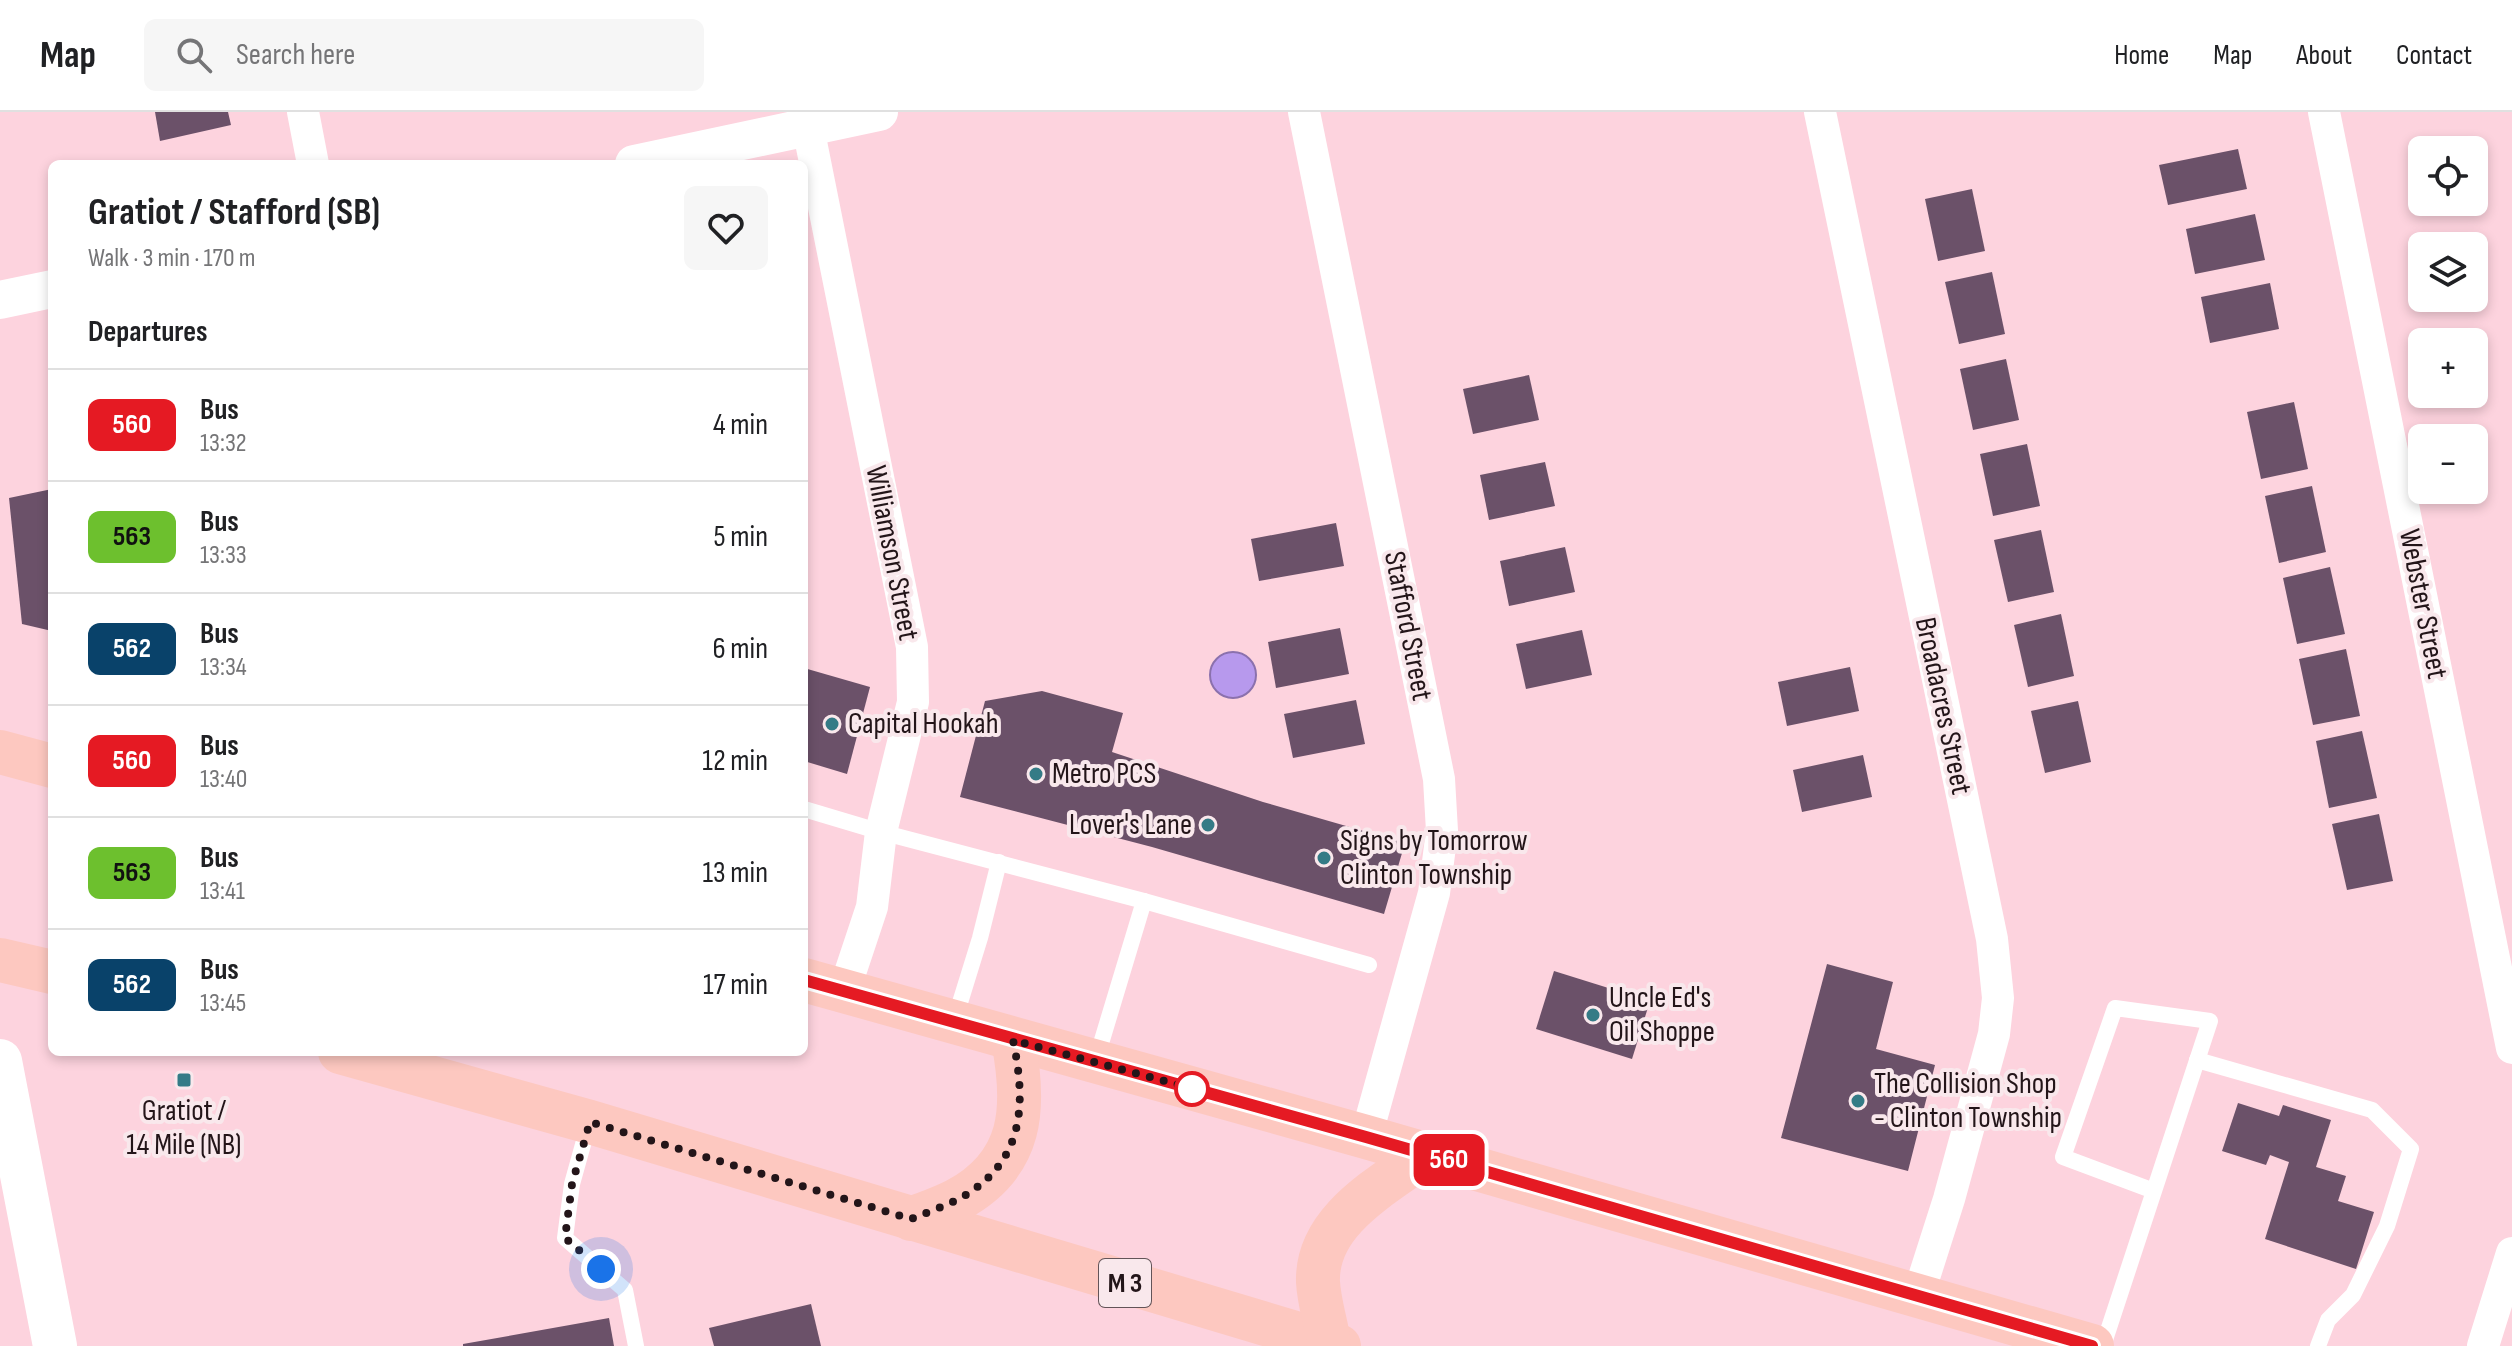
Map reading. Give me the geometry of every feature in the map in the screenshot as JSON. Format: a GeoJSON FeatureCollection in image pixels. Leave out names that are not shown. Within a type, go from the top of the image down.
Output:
{"type":"FeatureCollection","features":[{"type":"Feature","properties":{"kind":"main road"},"geometry":{"type":"LineString","coordinates":[[0,752],[48,765]]}},
{"type":"Feature","properties":{"kind":"main road"},"geometry":{"type":"LineString","coordinates":[[0,960],[48,971]]}},
{"type":"Feature","properties":{"kind":"main road"},"geometry":{"type":"LineString","coordinates":[[824,985],[2092,1346]]}},
{"type":"Feature","properties":{"kind":"main road"},"geometry":{"type":"LineString","coordinates":[[911,1219],[958,1199],[991,1174],[1011,1148],[1020,1112],[1021,1076],[1013,1040]]}},
{"type":"Feature","properties":{"kind":"main road","name":"M 3"},"geometry":{"type":"LineString","coordinates":[[354,1056],[590,1122],[1332,1345]]}},
{"type":"Feature","properties":{"kind":"main road"},"geometry":{"type":"LineString","coordinates":[[0,1061],[55,1346]]}},
{"type":"Feature","properties":{"kind":"main road"},"geometry":{"type":"LineString","coordinates":[[1332,1345],[1318,1282],[1321,1251],[1336,1225],[1426,1154]]}},
{"type":"Feature","properties":{"kind":"street"},"geometry":{"type":"LineString","coordinates":[[303,112],[312,160]]}},
{"type":"Feature","properties":{"kind":"street"},"geometry":{"type":"LineString","coordinates":[[650,160],[807,120],[879,112]]}},
{"type":"Feature","properties":{"kind":"street","name":"Stafford Street"},"geometry":{"type":"LineString","coordinates":[[1304,112],[1439,779],[1442,831],[1434,893],[1366,1137]]}},
{"type":"Feature","properties":{"kind":"street","name":"Broadacres Street"},"geometry":{"type":"LineString","coordinates":[[1820,112],[1992,939],[1997,984],[1994,1034],[1949,1199],[1918,1296]]}},
{"type":"Feature","properties":{"kind":"street","name":"Webster Street"},"geometry":{"type":"LineString","coordinates":[[2324,112],[2512,1048]]}},
{"type":"Feature","properties":{"kind":"street","name":"Williamson Street"},"geometry":{"type":"LineString","coordinates":[[807,120],[912,647],[913,702],[881,832],[872,907],[824,985]]}},
{"type":"Feature","properties":{"kind":"street"},"geometry":{"type":"LineString","coordinates":[[0,300],[48,290]]}},
{"type":"Feature","properties":{"kind":"street"},"geometry":{"type":"LineString","coordinates":[[2483,1346],[2512,1253]]}},
{"type":"Feature","properties":{"kind":"lane"},"geometry":{"type":"LineString","coordinates":[[808,810],[1369,965]]}},
{"type":"Feature","properties":{"kind":"lane"},"geometry":{"type":"LineString","coordinates":[[954,1022],[999,862]]}},
{"type":"Feature","properties":{"kind":"lane"},"geometry":{"type":"LineString","coordinates":[[1095,1062],[1144,901]]}},
{"type":"Feature","properties":{"kind":"lane"},"geometry":{"type":"LineString","coordinates":[[2103,1346],[2210,1021],[2115,1008],[2063,1157],[2154,1191]]}},
{"type":"Feature","properties":{"kind":"lane"},"geometry":{"type":"LineString","coordinates":[[2197,1060],[2372,1110],[2411,1149],[2387,1226],[2353,1295],[2328,1320],[2318,1346]]}},
{"type":"Feature","properties":{"kind":"lane"},"geometry":{"type":"LineString","coordinates":[[590,1122],[572,1184],[565,1238],[625,1290],[636,1346]]}},
{"type":"Feature","properties":{"kind":"shaded area"},"geometry":{"type":"Polygon","coordinates":[[[1233,652],[1249,659],[1256,675],[1249,691],[1233,698],[1217,691],[1210,675],[1217,659],[1233,652]]]}},
{"type":"Feature","properties":{"kind":"building"},"geometry":{"type":"Polygon","coordinates":[[[155,112],[228,112],[231,125],[160,141],[155,112]]]}},
{"type":"Feature","properties":{"kind":"building"},"geometry":{"type":"Polygon","coordinates":[[[2238,149],[2247,189],[2168,205],[2159,165],[2238,149]]]}},
{"type":"Feature","properties":{"kind":"building"},"geometry":{"type":"Polygon","coordinates":[[[1972,189],[1985,251],[1938,261],[1925,199],[1972,189]]]}},
{"type":"Feature","properties":{"kind":"building"},"geometry":{"type":"Polygon","coordinates":[[[2255,214],[2265,260],[2195,274],[2186,229],[2255,214]]]}},
{"type":"Feature","properties":{"kind":"building"},"geometry":{"type":"Polygon","coordinates":[[[1992,272],[2005,334],[1959,344],[1945,282],[1992,272]]]}},
{"type":"Feature","properties":{"kind":"building"},"geometry":{"type":"Polygon","coordinates":[[[2270,283],[2279,329],[2210,343],[2201,297],[2270,283]]]}},
{"type":"Feature","properties":{"kind":"building"},"geometry":{"type":"Polygon","coordinates":[[[2006,359],[2019,420],[1973,430],[1960,369],[2006,359]]]}},
{"type":"Feature","properties":{"kind":"building"},"geometry":{"type":"Polygon","coordinates":[[[1529,375],[1539,420],[1473,434],[1463,389],[1529,375]]]}},
{"type":"Feature","properties":{"kind":"building"},"geometry":{"type":"Polygon","coordinates":[[[2294,402],[2308,469],[2261,479],[2247,412],[2294,402]]]}},
{"type":"Feature","properties":{"kind":"building"},"geometry":{"type":"Polygon","coordinates":[[[2027,444],[2040,506],[1993,516],[1980,454],[2027,444]]]}},
{"type":"Feature","properties":{"kind":"building"},"geometry":{"type":"Polygon","coordinates":[[[1545,462],[1555,506],[1489,520],[1480,475],[1545,462]]]}},
{"type":"Feature","properties":{"kind":"building"},"geometry":{"type":"Polygon","coordinates":[[[2312,486],[2326,552],[2279,563],[2265,496],[2312,486]]]}},
{"type":"Feature","properties":{"kind":"building"},"geometry":{"type":"Polygon","coordinates":[[[48,490],[48,630],[22,624],[9,498],[48,490]]]}},
{"type":"Feature","properties":{"kind":"building"},"geometry":{"type":"Polygon","coordinates":[[[1336,523],[1344,566],[1259,581],[1251,539],[1336,523]]]}},
{"type":"Feature","properties":{"kind":"building"},"geometry":{"type":"Polygon","coordinates":[[[2041,530],[2054,592],[2008,602],[1994,540],[2041,530]]]}},
{"type":"Feature","properties":{"kind":"building"},"geometry":{"type":"Polygon","coordinates":[[[1565,547],[1575,592],[1509,606],[1500,561],[1565,547]]]}},
{"type":"Feature","properties":{"kind":"building"},"geometry":{"type":"Polygon","coordinates":[[[2330,567],[2345,634],[2297,644],[2283,578],[2330,567]]]}},
{"type":"Feature","properties":{"kind":"building"},"geometry":{"type":"Polygon","coordinates":[[[2061,614],[2074,676],[2028,687],[2014,625],[2061,614]]]}},
{"type":"Feature","properties":{"kind":"building"},"geometry":{"type":"Polygon","coordinates":[[[1340,628],[1349,674],[1276,688],[1268,642],[1340,628]]]}},
{"type":"Feature","properties":{"kind":"building"},"geometry":{"type":"Polygon","coordinates":[[[1582,630],[1592,675],[1526,689],[1516,644],[1582,630]]]}},
{"type":"Feature","properties":{"kind":"building"},"geometry":{"type":"Polygon","coordinates":[[[2346,649],[2360,716],[2313,725],[2299,659],[2346,649]]]}},
{"type":"Feature","properties":{"kind":"building"},"geometry":{"type":"Polygon","coordinates":[[[1850,667],[1859,711],[1787,726],[1778,682],[1850,667]]]}},
{"type":"Feature","properties":{"kind":"building","name":"Capital Hookah"},"geometry":{"type":"Polygon","coordinates":[[[808,669],[870,687],[847,774],[808,762],[808,669]]]}},
{"type":"Feature","properties":{"kind":"building"},"geometry":{"type":"Polygon","coordinates":[[[1042,691],[1123,713],[1112,752],[1263,802],[1405,843],[1384,914],[1152,847],[960,797],[985,701],[1042,691]]]}},
{"type":"Feature","properties":{"kind":"building"},"geometry":{"type":"Polygon","coordinates":[[[1356,700],[1365,744],[1293,758],[1284,714],[1356,700]]]}},
{"type":"Feature","properties":{"kind":"building"},"geometry":{"type":"Polygon","coordinates":[[[2078,701],[2091,762],[2045,773],[2031,711],[2078,701]]]}},
{"type":"Feature","properties":{"kind":"building"},"geometry":{"type":"Polygon","coordinates":[[[2362,731],[2377,798],[2329,808],[2316,741],[2362,731]]]}},
{"type":"Feature","properties":{"kind":"building"},"geometry":{"type":"Polygon","coordinates":[[[1863,755],[1872,797],[1802,812],[1793,770],[1863,755]]]}},
{"type":"Feature","properties":{"kind":"building"},"geometry":{"type":"Polygon","coordinates":[[[2379,814],[2393,881],[2347,890],[2332,824],[2379,814]]]}},
{"type":"Feature","properties":{"kind":"building","name":"The Collision Shop - Clinton Township"},"geometry":{"type":"Polygon","coordinates":[[[1827,964],[1893,982],[1876,1049],[1935,1065],[1908,1171],[1781,1138],[1827,964]]]}},
{"type":"Feature","properties":{"kind":"building","name":"Uncle Ed's Oil Shoppe"},"geometry":{"type":"Polygon","coordinates":[[[1554,971],[1650,1001],[1632,1059],[1536,1029],[1554,971]]]}},
{"type":"Feature","properties":{"kind":"building"},"geometry":{"type":"Polygon","coordinates":[[[2238,1103],[2279,1116],[2283,1105],[2331,1120],[2316,1167],[2346,1176],[2338,1201],[2374,1212],[2356,1269],[2265,1239],[2289,1162],[2270,1155],[2266,1165],[2222,1151],[2238,1103]]]}},
{"type":"Feature","properties":{"kind":"building"},"geometry":{"type":"Polygon","coordinates":[[[811,1304],[821,1346],[714,1346],[709,1328],[811,1304]]]}},
{"type":"Feature","properties":{"kind":"building"},"geometry":{"type":"Polygon","coordinates":[[[609,1318],[614,1346],[463,1346],[463,1344],[609,1318]]]}},
{"type":"Feature","properties":{"kind":"bus line","name":"560"},"geometry":{"type":"LineString","coordinates":[[808,981],[1366,1137],[2092,1346]]}},
{"type":"Feature","properties":{"kind":"place","name":"Capital Hookah"},"geometry":{"type":"Point","coordinates":[832,724]}},
{"type":"Feature","properties":{"kind":"place","name":"Metro PCS"},"geometry":{"type":"Point","coordinates":[1036,774]}},
{"type":"Feature","properties":{"kind":"place","name":"Lover's Lane"},"geometry":{"type":"Point","coordinates":[1208,825]}},
{"type":"Feature","properties":{"kind":"place","name":"Signs by Tomorrow Clinton Township"},"geometry":{"type":"Point","coordinates":[1324,858]}},
{"type":"Feature","properties":{"kind":"place","name":"Uncle Ed's Oil Shoppe"},"geometry":{"type":"Point","coordinates":[1593,1015]}},
{"type":"Feature","properties":{"kind":"place","name":"Gratiot / 14 Mile (NB)"},"geometry":{"type":"Point","coordinates":[184,1080]}},
{"type":"Feature","properties":{"kind":"place","name":"The Collision Shop - Clinton Township"},"geometry":{"type":"Point","coordinates":[1858,1101]}},
{"type":"Feature","properties":{"kind":"route"},"geometry":{"type":"LineString","coordinates":[[601,1269],[565,1238],[572,1184],[590,1122],[911,1219],[958,1199],[991,1174],[1011,1148],[1020,1112],[1021,1076],[1013,1040],[1205,1092],[1192,1089]]}}]}
